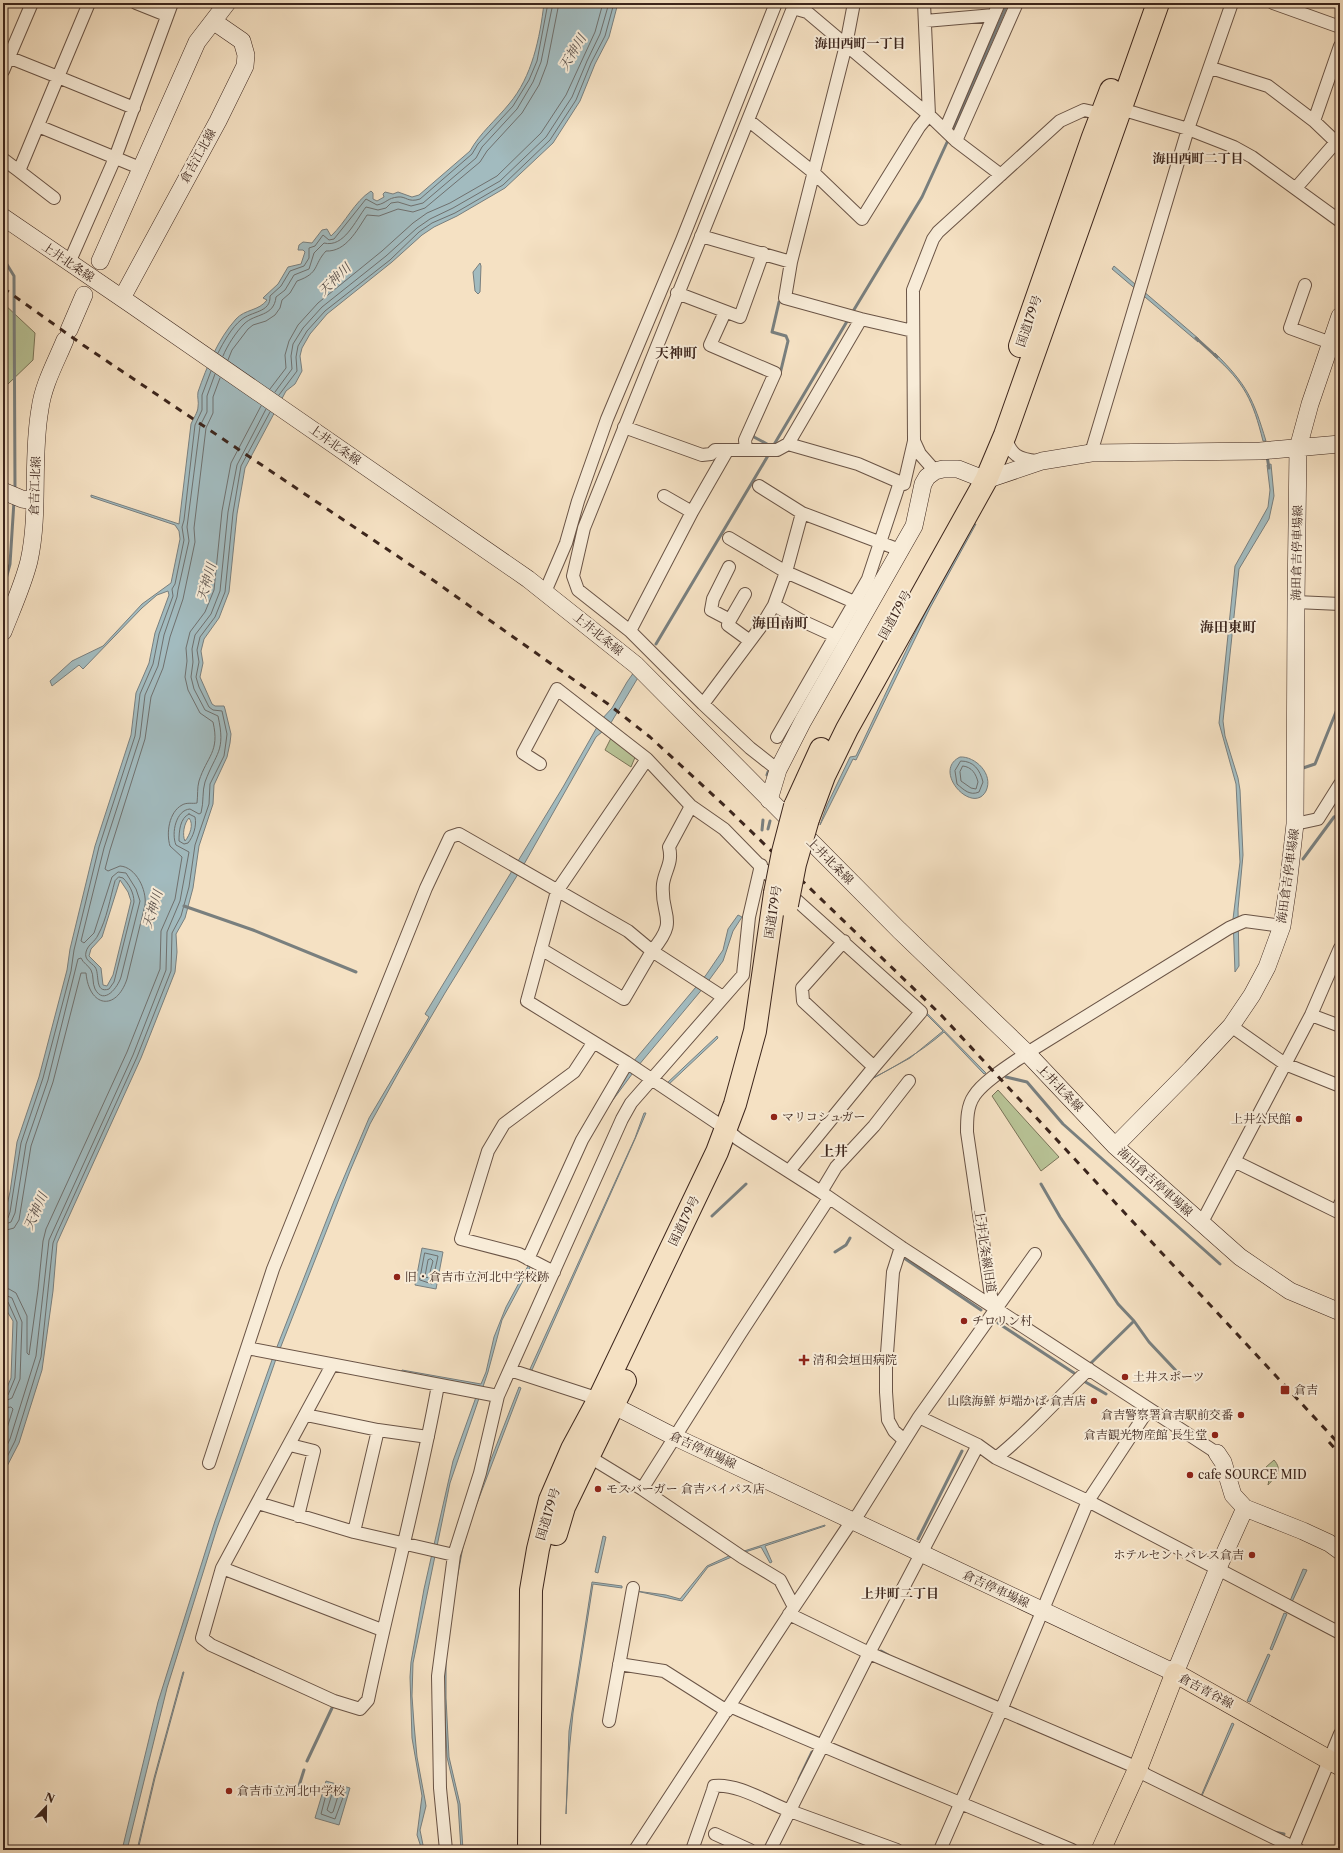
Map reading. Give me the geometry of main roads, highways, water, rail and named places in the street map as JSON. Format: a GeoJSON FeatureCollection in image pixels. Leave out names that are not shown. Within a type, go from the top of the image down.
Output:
{"type":"FeatureCollection","features":[{"type":"Feature","properties":{"kind":"highway","name":"国道179号"},"geometry":{"type":"LineString","coordinates":[[541,1850],[544,1594],[549,1557],[564,1507],[588,1456],[606,1402],[760,1072],[768,1036],[781,899],[795,864],[802,812],[824,776],[847,729],[980,478],[1005,435],[1111,113],[1143,3]]}},
{"type":"Feature","properties":{"kind":"highway","name":"国道179号"},"geometry":{"type":"LineString","coordinates":[[980,478],[992,428],[1111,113],[1158,3]]}},
{"type":"Feature","properties":{"kind":"highway","name":"国道179号"},"geometry":{"type":"LineString","coordinates":[[529,1850],[531,1590],[538,1549],[550,1500],[572,1449],[606,1402]]}},
{"type":"Feature","properties":{"kind":"main road"},"geometry":{"type":"LineString","coordinates":[[100,261],[197,42],[227,3]]}},
{"type":"Feature","properties":{"kind":"main road","name":"倉吉江北線"},"geometry":{"type":"LineString","coordinates":[[127,301],[245,66],[246,55],[242,41],[213,21]]}},
{"type":"Feature","properties":{"kind":"main road","name":"上井北条線"},"geometry":{"type":"LineString","coordinates":[[3,217],[127,301],[528,579],[636,665],[905,935],[1027,1053],[1115,1146]]}},
{"type":"Feature","properties":{"kind":"main road","name":"倉吉江北線"},"geometry":{"type":"LineString","coordinates":[[3,632],[19,592],[29,561],[35,501],[36,442],[40,407],[84,295]]}},
{"type":"Feature","properties":{"kind":"main road","name":"海田倉吉停車場線"},"geometry":{"type":"LineString","coordinates":[[1340,316],[1310,404],[1298,448],[1295,824],[1282,926],[1267,967],[1252,995],[1231,1026],[1115,1146],[1201,1224],[1240,1257],[1290,1291],[1340,1312]]}},
{"type":"Feature","properties":{"kind":"main road"},"geometry":{"type":"LineString","coordinates":[[769,800],[778,770],[862,605],[900,550],[914,526],[923,484],[927,477],[935,471],[943,469],[958,469],[980,478],[1042,461],[1091,453],[1268,451],[1340,444]]}},
{"type":"Feature","properties":{"kind":"main road"},"geometry":{"type":"LineString","coordinates":[[3,491],[22,499],[35,501]]}},
{"type":"Feature","properties":{"kind":"main road","name":"倉吉停車場線"},"geometry":{"type":"LineString","coordinates":[[606,1402],[675,1437],[854,1520],[921,1554],[1175,1673]]}},
{"type":"Feature","properties":{"kind":"main road"},"geometry":{"type":"LineString","coordinates":[[1217,1453],[1223,1462],[1233,1495],[1245,1508],[1303,1531],[1329,1543],[1340,1551]]}},
{"type":"Feature","properties":{"kind":"main road"},"geometry":{"type":"LineString","coordinates":[[1175,1673],[1218,1568],[1245,1508]]}},
{"type":"Feature","properties":{"kind":"main road","name":"倉吉青谷線"},"geometry":{"type":"LineString","coordinates":[[1101,1850],[1138,1768],[1175,1673],[1335,1763]]}},
{"type":"Feature","properties":{"kind":"water","name":"天神川"},"geometry":{"type":"Polygon","coordinates":[[[544,3],[618,3],[609,37],[595,64],[580,101],[553,143],[505,188],[422,235],[392,262],[327,314],[310,334],[302,348],[300,356],[302,371],[295,384],[286,391],[245,468],[237,514],[229,592],[219,618],[204,639],[201,651],[203,663],[200,677],[212,704],[215,706],[224,706],[225,709],[231,734],[227,757],[214,785],[213,804],[199,846],[193,888],[185,918],[176,934],[177,952],[175,972],[141,1058],[57,1243],[53,1291],[42,1370],[19,1443],[3,1474],[3,1397],[11,1378],[13,1321],[5,1308],[3,1294],[3,1222],[10,1192],[17,1142],[39,1077],[67,970],[70,949],[95,846],[131,735],[136,693],[149,663],[155,633],[169,595],[168,591],[157,595],[142,608],[83,669],[79,665],[52,686],[50,681],[72,661],[103,646],[142,604],[171,583],[180,539],[179,531],[175,525],[91,497],[91,495],[179,524],[191,424],[198,409],[198,392],[205,372],[218,344],[224,335],[236,319],[244,313],[264,304],[267,300],[263,298],[278,284],[288,267],[301,264],[305,252],[303,250],[298,250],[299,245],[303,242],[312,243],[322,230],[327,229],[331,236],[355,206],[371,191],[373,193],[373,199],[377,201],[384,197],[383,194],[385,192],[393,194],[398,192],[412,197],[419,195],[470,151],[483,132],[509,104],[524,82],[534,56],[544,3]],[[189,818],[184,829],[185,841],[191,830],[189,818]],[[120,880],[102,937],[91,949],[89,956],[101,968],[103,985],[107,986],[113,975],[131,901],[128,892],[120,880]]]}},
{"type":"Feature","properties":{"kind":"water"},"geometry":{"type":"Polygon","coordinates":[[[480,263],[480,292],[478,294],[475,291],[473,272],[480,263]]]}},
{"type":"Feature","properties":{"kind":"water"},"geometry":{"type":"Polygon","coordinates":[[[1114,266],[1199,339],[1198,342],[1112,269],[1114,266]]]}},
{"type":"Feature","properties":{"kind":"water"},"geometry":{"type":"Polygon","coordinates":[[[1215,353],[1235,374],[1248,393],[1266,441],[1263,441],[1255,415],[1246,394],[1233,375],[1213,355],[1215,353]]]}},
{"type":"Feature","properties":{"kind":"water"},"geometry":{"type":"Polygon","coordinates":[[[1271,464],[1274,496],[1269,519],[1239,569],[1223,721],[1225,736],[1238,778],[1240,790],[1243,855],[1238,909],[1239,966],[1235,972],[1233,919],[1240,862],[1236,784],[1219,723],[1235,566],[1268,507],[1270,490],[1267,465],[1271,464]]]}},
{"type":"Feature","properties":{"kind":"water"},"geometry":{"type":"Polygon","coordinates":[[[976,524],[930,608],[856,760],[853,759],[820,825],[827,805],[850,757],[856,756],[941,581],[973,525],[976,524]]]}},
{"type":"Feature","properties":{"kind":"water"},"geometry":{"type":"Polygon","coordinates":[[[634,672],[639,676],[609,726],[596,737],[523,866],[445,993],[370,1124],[276,1359],[217,1528],[167,1688],[127,1850],[122,1850],[158,1702],[215,1521],[273,1357],[334,1201],[369,1118],[429,1017],[425,1014],[563,787],[601,720],[612,708],[634,672]]]}},
{"type":"Feature","properties":{"kind":"water"},"geometry":{"type":"Polygon","coordinates":[[[960,757],[966,757],[977,763],[982,767],[985,773],[988,785],[986,791],[980,797],[972,798],[964,795],[957,789],[952,781],[950,772],[952,764],[960,757]]]}},
{"type":"Feature","properties":{"kind":"water"},"geometry":{"type":"Polygon","coordinates":[[[738,915],[742,917],[733,931],[723,961],[704,987],[638,1066],[607,1108],[586,1143],[535,1258],[502,1320],[488,1372],[450,1483],[413,1663],[412,1696],[417,1757],[426,1806],[420,1830],[424,1850],[422,1850],[417,1835],[422,1796],[412,1738],[411,1662],[424,1589],[453,1461],[480,1386],[401,1372],[402,1370],[481,1384],[486,1372],[494,1337],[506,1307],[528,1266],[585,1141],[633,1062],[706,975],[723,950],[728,929],[738,915]]]}},
{"type":"Feature","properties":{"kind":"water"},"geometry":{"type":"Polygon","coordinates":[[[822,915],[910,996],[986,1073],[984,1074],[944,1032],[915,1054],[943,1031],[905,993],[821,916],[822,915]]]}},
{"type":"Feature","properties":{"kind":"water"},"geometry":{"type":"Polygon","coordinates":[[[717,1036],[718,1038],[667,1086],[666,1084],[717,1036]]]}},
{"type":"Feature","properties":{"kind":"water"},"geometry":{"type":"Polygon","coordinates":[[[915,1054],[910,1058],[890,1069],[906,1059],[915,1054]]]}},
{"type":"Feature","properties":{"kind":"water"},"geometry":{"type":"Polygon","coordinates":[[[644,1113],[646,1113],[635,1139],[532,1370],[530,1369],[635,1138],[644,1113]]]}},
{"type":"Feature","properties":{"kind":"water"},"geometry":{"type":"Polygon","coordinates":[[[422,1248],[443,1252],[436,1289],[415,1285],[422,1248]]]}},
{"type":"Feature","properties":{"kind":"water"},"geometry":{"type":"Polygon","coordinates":[[[519,1387],[521,1388],[471,1519],[463,1547],[451,1611],[446,1653],[446,1698],[449,1757],[460,1804],[463,1850],[461,1850],[458,1804],[447,1757],[444,1655],[447,1630],[461,1549],[481,1485],[519,1387]]]}},
{"type":"Feature","properties":{"kind":"water"},"geometry":{"type":"Polygon","coordinates":[[[825,1525],[765,1546],[772,1562],[770,1563],[761,1547],[742,1553],[741,1552],[825,1525]]]}},
{"type":"Feature","properties":{"kind":"water"},"geometry":{"type":"Polygon","coordinates":[[[603,1536],[606,1537],[598,1573],[595,1572],[603,1536]]]}},
{"type":"Feature","properties":{"kind":"water"},"geometry":{"type":"Polygon","coordinates":[[[733,1554],[734,1556],[708,1567],[682,1601],[636,1591],[666,1595],[680,1599],[707,1566],[733,1554]]]}},
{"type":"Feature","properties":{"kind":"water"},"geometry":{"type":"Polygon","coordinates":[[[1303,1569],[1307,1570],[1292,1602],[1290,1601],[1303,1569]]]}},
{"type":"Feature","properties":{"kind":"water"},"geometry":{"type":"Polygon","coordinates":[[[592,1582],[622,1586],[622,1588],[593,1584],[573,1713],[569,1753],[566,1814],[569,1731],[592,1582]]]}},
{"type":"Feature","properties":{"kind":"water"},"geometry":{"type":"Polygon","coordinates":[[[1284,1613],[1287,1614],[1272,1650],[1270,1649],[1284,1613]]]}},
{"type":"Feature","properties":{"kind":"water"},"geometry":{"type":"Polygon","coordinates":[[[1268,1654],[1270,1655],[1250,1702],[1247,1701],[1268,1654]]]}},
{"type":"Feature","properties":{"kind":"water"},"geometry":{"type":"Polygon","coordinates":[[[184,1672],[137,1850],[154,1778],[184,1672]]]}},
{"type":"Feature","properties":{"kind":"water"},"geometry":{"type":"Polygon","coordinates":[[[1232,1723],[1234,1724],[1201,1798],[1201,1796],[1232,1723]]]}},
{"type":"Feature","properties":{"kind":"water"},"geometry":{"type":"Polygon","coordinates":[[[326,1781],[350,1788],[339,1825],[315,1818],[326,1781]]]}},
{"type":"Feature","properties":{"kind":"waterway"},"geometry":{"type":"LineString","coordinates":[[951,133],[1008,3]]}},
{"type":"Feature","properties":{"kind":"waterway"},"geometry":{"type":"LineString","coordinates":[[852,313],[922,197],[949,138]]}},
{"type":"Feature","properties":{"kind":"waterway"},"geometry":{"type":"LineString","coordinates":[[3,258],[14,276],[15,490]]}},
{"type":"Feature","properties":{"kind":"waterway"},"geometry":{"type":"LineString","coordinates":[[779,302],[772,332],[786,336],[788,341],[780,374]]}},
{"type":"Feature","properties":{"kind":"waterway"},"geometry":{"type":"LineString","coordinates":[[772,448],[849,318]]}},
{"type":"Feature","properties":{"kind":"waterway"},"geometry":{"type":"LineString","coordinates":[[1196,338],[1217,357]]}},
{"type":"Feature","properties":{"kind":"waterway"},"geometry":{"type":"LineString","coordinates":[[752,433],[754,437],[767,444]]}},
{"type":"Feature","properties":{"kind":"waterway"},"geometry":{"type":"LineString","coordinates":[[656,644],[769,454]]}},
{"type":"Feature","properties":{"kind":"waterway"},"geometry":{"type":"LineString","coordinates":[[1267,456],[1269,468]]}},
{"type":"Feature","properties":{"kind":"waterway"},"geometry":{"type":"LineString","coordinates":[[3,590],[10,564],[14,501]]}},
{"type":"Feature","properties":{"kind":"waterway"},"geometry":{"type":"LineString","coordinates":[[1303,768],[1315,764],[1340,702]]}},
{"type":"Feature","properties":{"kind":"waterway"},"geometry":{"type":"LineString","coordinates":[[1303,859],[1334,817],[1340,815]]}},
{"type":"Feature","properties":{"kind":"waterway"},"geometry":{"type":"LineString","coordinates":[[762,830],[763,820]]}},
{"type":"Feature","properties":{"kind":"waterway"},"geometry":{"type":"LineString","coordinates":[[768,829],[770,821]]}},
{"type":"Feature","properties":{"kind":"waterway"},"geometry":{"type":"LineString","coordinates":[[184,906],[253,930],[356,972]]}},
{"type":"Feature","properties":{"kind":"waterway"},"geometry":{"type":"LineString","coordinates":[[1006,1077],[1027,1082],[1063,1124],[1220,1264]]}},
{"type":"Feature","properties":{"kind":"waterway"},"geometry":{"type":"LineString","coordinates":[[712,1216],[746,1184]]}},
{"type":"Feature","properties":{"kind":"waterway"},"geometry":{"type":"LineString","coordinates":[[1041,1184],[1060,1217],[1118,1304],[1134,1321],[1149,1342],[1181,1376]]}},
{"type":"Feature","properties":{"kind":"waterway"},"geometry":{"type":"LineString","coordinates":[[835,1252],[846,1245],[850,1238]]}},
{"type":"Feature","properties":{"kind":"waterway"},"geometry":{"type":"LineString","coordinates":[[904,1258],[981,1310]]}},
{"type":"Feature","properties":{"kind":"waterway"},"geometry":{"type":"LineString","coordinates":[[1090,1364],[1134,1321]]}},
{"type":"Feature","properties":{"kind":"waterway"},"geometry":{"type":"LineString","coordinates":[[998,1323],[1074,1373]]}},
{"type":"Feature","properties":{"kind":"waterway"},"geometry":{"type":"LineString","coordinates":[[1082,1380],[1106,1394]]}},
{"type":"Feature","properties":{"kind":"waterway"},"geometry":{"type":"LineString","coordinates":[[918,1539],[962,1451]]}},
{"type":"Feature","properties":{"kind":"waterway"},"geometry":{"type":"LineString","coordinates":[[881,1651],[888,1655]]}},
{"type":"Feature","properties":{"kind":"waterway"},"geometry":{"type":"LineString","coordinates":[[307,1761],[332,1708]]}},
{"type":"Feature","properties":{"kind":"waterway"},"geometry":{"type":"LineString","coordinates":[[799,1779],[812,1752]]}},
{"type":"Feature","properties":{"kind":"waterway"},"geometry":{"type":"LineString","coordinates":[[298,1789],[304,1770]]}},
{"type":"Feature","properties":{"kind":"waterway"},"geometry":{"type":"LineString","coordinates":[[1274,1832],[1284,1834]]}},
{"type":"Feature","properties":{"kind":"railway"},"geometry":{"type":"LineString","coordinates":[[3,288],[83,345],[430,578],[608,704],[650,737],[727,808],[942,1016],[1340,1445]]}},
{"type":"Feature","properties":{"kind":"railway"},"geometry":{"type":"LineString","coordinates":[[1329,1442],[1340,1454]]}},
{"type":"Feature","properties":{"kind":"place","name":"マリコシュガー"},"geometry":{"type":"Point","coordinates":[774,1117]}},
{"type":"Feature","properties":{"kind":"place","name":"上井公民館"},"geometry":{"type":"Point","coordinates":[1299,1119]}},
{"type":"Feature","properties":{"kind":"place","name":"旧・倉吉市立河北中学校跡"},"geometry":{"type":"Point","coordinates":[397,1277]}},
{"type":"Feature","properties":{"kind":"place","name":"チロリン村"},"geometry":{"type":"Point","coordinates":[964,1321]}},
{"type":"Feature","properties":{"kind":"place","name":"清和会垣田病院"},"geometry":{"type":"Point","coordinates":[804,1360]}},
{"type":"Feature","properties":{"kind":"place","name":"土井スポーツ"},"geometry":{"type":"Point","coordinates":[1125,1377]}},
{"type":"Feature","properties":{"kind":"place","name":"倉吉"},"geometry":{"type":"Point","coordinates":[1285,1390]}},
{"type":"Feature","properties":{"kind":"place","name":"山陰海鮮 炉端かば 倉吉店"},"geometry":{"type":"Point","coordinates":[1094,1401]}},
{"type":"Feature","properties":{"kind":"place","name":"倉吉警察署倉吉駅前交番"},"geometry":{"type":"Point","coordinates":[1241,1415]}},
{"type":"Feature","properties":{"kind":"place","name":"倉吉観光物産館 長生堂"},"geometry":{"type":"Point","coordinates":[1215,1435]}},
{"type":"Feature","properties":{"kind":"place","name":"cafe SOURCE MID"},"geometry":{"type":"Point","coordinates":[1190,1475]}},
{"type":"Feature","properties":{"kind":"place","name":"モスバーガー 倉吉バイパス店"},"geometry":{"type":"Point","coordinates":[598,1489]}},
{"type":"Feature","properties":{"kind":"place","name":"ホテルセントパレス倉吉"},"geometry":{"type":"Point","coordinates":[1252,1555]}},
{"type":"Feature","properties":{"kind":"place","name":"倉吉市立河北中学校"},"geometry":{"type":"Point","coordinates":[229,1791]}},
{"type":"Feature","properties":{"kind":"district","name":"海田西町一丁目"},"geometry":{"type":"Point","coordinates":[860,43]}},
{"type":"Feature","properties":{"kind":"district","name":"海田西町二丁目"},"geometry":{"type":"Point","coordinates":[1198,158]}},
{"type":"Feature","properties":{"kind":"district","name":"天神町"},"geometry":{"type":"Point","coordinates":[676,353]}},
{"type":"Feature","properties":{"kind":"district","name":"海田南町"},"geometry":{"type":"Point","coordinates":[780,623]}},
{"type":"Feature","properties":{"kind":"district","name":"海田東町"},"geometry":{"type":"Point","coordinates":[1228,627]}},
{"type":"Feature","properties":{"kind":"district","name":"上井"},"geometry":{"type":"Point","coordinates":[834,1151]}},
{"type":"Feature","properties":{"kind":"district","name":"上井町二丁目"},"geometry":{"type":"Point","coordinates":[900,1593]}}]}
